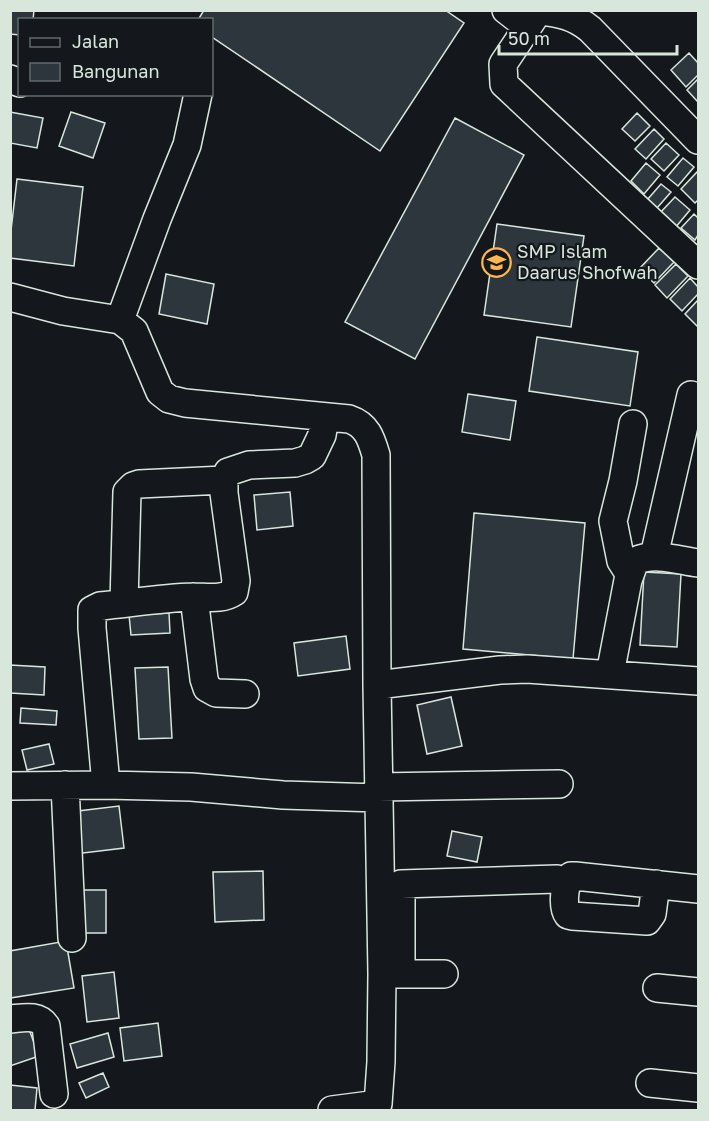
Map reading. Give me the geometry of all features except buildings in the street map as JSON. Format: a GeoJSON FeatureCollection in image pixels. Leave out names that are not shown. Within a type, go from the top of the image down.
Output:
{"type":"FeatureCollection","features":[{"type":"Feature","properties":{"kind":"street"},"geometry":{"type":"LineString","coordinates":[[506,10],[536,16],[562,13],[577,18],[590,28],[699,140]]}},
{"type":"Feature","properties":{"kind":"street"},"geometry":{"type":"LineString","coordinates":[[536,16],[503,64],[504,84],[699,265]]}},
{"type":"Feature","properties":{"kind":"street"},"geometry":{"type":"LineString","coordinates":[[120,320],[187,146],[198,96]]}},
{"type":"Feature","properties":{"kind":"street"},"geometry":{"type":"LineString","coordinates":[[10,297],[63,311],[120,320],[134,331],[153,379],[160,392],[169,399],[185,403],[349,419],[358,422],[366,429],[376,455],[378,792],[391,974]]}},
{"type":"Feature","properties":{"kind":"street"},"geometry":{"type":"LineString","coordinates":[[654,556],[691,395]]}},
{"type":"Feature","properties":{"kind":"street"},"geometry":{"type":"LineString","coordinates":[[106,785],[92,610],[97,606],[228,596],[234,592],[236,587],[224,480],[228,472],[239,467],[295,463],[312,456],[324,430],[325,417]]}},
{"type":"Feature","properties":{"kind":"street"},"geometry":{"type":"LineString","coordinates":[[630,575],[621,561],[613,521],[633,424]]}},
{"type":"Feature","properties":{"kind":"street"},"geometry":{"type":"LineString","coordinates":[[124,603],[127,492],[139,484],[224,480]]}},
{"type":"Feature","properties":{"kind":"street"},"geometry":{"type":"LineString","coordinates":[[610,674],[630,575],[635,561],[645,556],[654,556],[699,563]]}},
{"type":"Feature","properties":{"kind":"street"},"geometry":{"type":"LineString","coordinates":[[194,597],[207,688],[216,693],[245,694]]}},
{"type":"Feature","properties":{"kind":"street"},"geometry":{"type":"LineString","coordinates":[[377,685],[500,670],[552,670],[699,681]]}},
{"type":"Feature","properties":{"kind":"street"},"geometry":{"type":"LineString","coordinates":[[10,786],[191,787],[283,795],[559,784]]}},
{"type":"Feature","properties":{"kind":"street"},"geometry":{"type":"LineString","coordinates":[[64,785],[72,938]]}},
{"type":"Feature","properties":{"kind":"street"},"geometry":{"type":"LineString","coordinates":[[332,1110],[378,1104],[400,884],[557,879]]}},
{"type":"Feature","properties":{"kind":"street"},"geometry":{"type":"LineString","coordinates":[[656,884],[699,889]]}},
{"type":"Feature","properties":{"kind":"street"},"geometry":{"type":"LineString","coordinates":[[391,974],[444,974]]}},
{"type":"Feature","properties":{"kind":"street"},"geometry":{"type":"LineString","coordinates":[[657,988],[699,992]]}},
{"type":"Feature","properties":{"kind":"street"},"geometry":{"type":"LineString","coordinates":[[10,1019],[37,1018],[46,1026],[54,1094]]}},
{"type":"Feature","properties":{"kind":"street"},"geometry":{"type":"LineString","coordinates":[[650,1083],[699,1088]]}},
{"type":"Feature","properties":{"kind":"place","name":"SMP Islam Daarus Shofwah"},"geometry":{"type":"Point","coordinates":[496,262]}}]}
